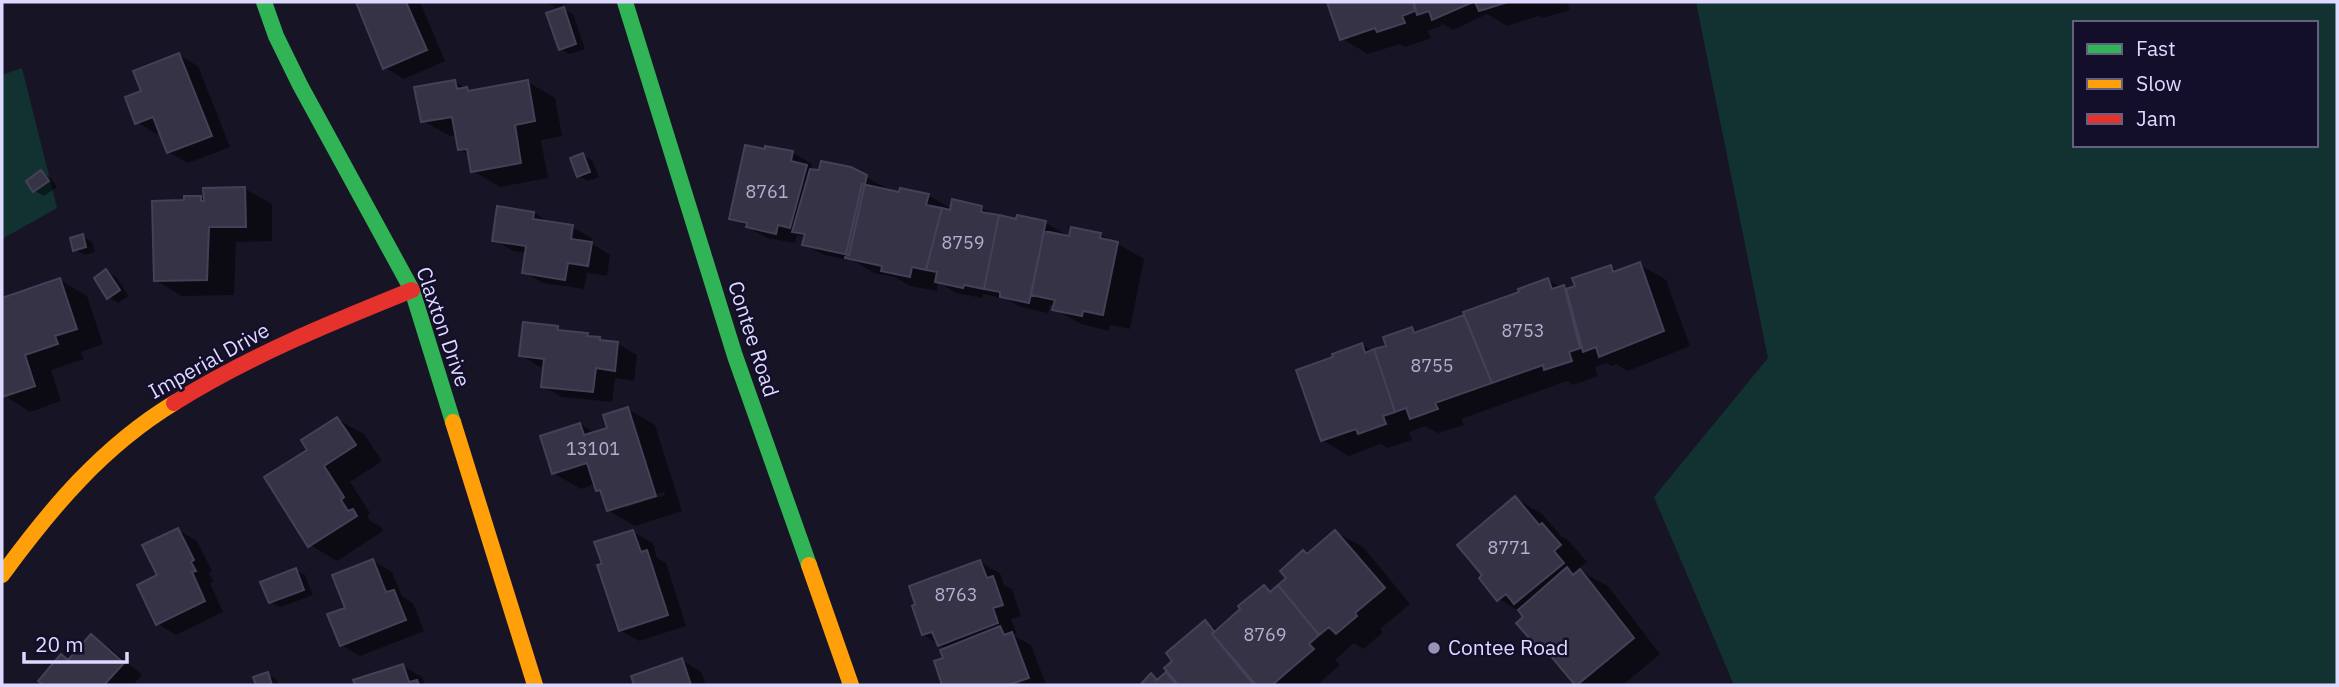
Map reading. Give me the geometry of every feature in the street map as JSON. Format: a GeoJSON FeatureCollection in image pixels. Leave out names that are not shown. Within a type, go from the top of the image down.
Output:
{"type":"FeatureCollection","features":[{"type":"Feature","properties":{"kind":"street","name":"Claxton Drive"},"geometry":{"type":"LineString","coordinates":[[264,2],[297,84],[385,235],[412,290],[535,685]]}},
{"type":"Feature","properties":{"kind":"street","name":"Contee Road"},"geometry":{"type":"LineString","coordinates":[[625,2],[736,356],[851,685]]}},
{"type":"Feature","properties":{"kind":"street","name":"Imperial Drive"},"geometry":{"type":"LineString","coordinates":[[2,575],[57,503],[92,466],[161,410],[261,352],[412,290]]}},
{"type":"Feature","properties":{"kind":"green space"},"geometry":{"type":"Polygon","coordinates":[[[1696,2],[2337,2],[2337,685],[1734,685],[1654,497],[1768,358],[1696,2]]]}},
{"type":"Feature","properties":{"kind":"green space"},"geometry":{"type":"Polygon","coordinates":[[[22,68],[57,208],[2,239],[2,75],[22,68]]]}},
{"type":"Feature","properties":{"kind":"building"},"geometry":{"type":"Polygon","coordinates":[[[356,2],[406,2],[427,50],[383,69],[356,2]]]}},
{"type":"Feature","properties":{"kind":"building"},"geometry":{"type":"Polygon","coordinates":[[[1327,2],[1413,2],[1415,11],[1402,16],[1405,23],[1377,32],[1375,28],[1340,40],[1327,2]]]}},
{"type":"Feature","properties":{"kind":"building"},"geometry":{"type":"Polygon","coordinates":[[[1414,2],[1473,2],[1432,20],[1429,11],[1417,15],[1414,2]]]}},
{"type":"Feature","properties":{"kind":"building"},"geometry":{"type":"Polygon","coordinates":[[[1475,2],[1508,2],[1479,11],[1475,2]]]}},
{"type":"Feature","properties":{"kind":"building"},"geometry":{"type":"Polygon","coordinates":[[[564,7],[576,44],[559,50],[546,13],[564,7]]]}},
{"type":"Feature","properties":{"kind":"building"},"geometry":{"type":"Polygon","coordinates":[[[179,53],[212,136],[167,153],[153,117],[135,124],[125,97],[141,91],[133,71],[179,53]]]}},
{"type":"Feature","properties":{"kind":"building"},"geometry":{"type":"Polygon","coordinates":[[[455,80],[457,89],[467,87],[468,91],[528,80],[535,121],[515,125],[521,163],[471,172],[467,149],[458,150],[452,117],[421,122],[414,87],[455,80]]]}},
{"type":"Feature","properties":{"kind":"building"},"geometry":{"type":"Polygon","coordinates":[[[745,145],[793,151],[791,161],[807,165],[790,228],[778,225],[776,234],[746,227],[747,223],[729,219],[745,145]]]}},
{"type":"Feature","properties":{"kind":"building"},"geometry":{"type":"Polygon","coordinates":[[[583,153],[590,172],[577,177],[570,158],[583,153]]]}},
{"type":"Feature","properties":{"kind":"building"},"geometry":{"type":"Polygon","coordinates":[[[821,161],[851,167],[867,175],[849,255],[802,245],[805,234],[792,232],[810,169],[819,170],[821,161]]]}},
{"type":"Feature","properties":{"kind":"building"},"geometry":{"type":"Polygon","coordinates":[[[41,170],[49,181],[33,192],[26,181],[41,170]]]}},
{"type":"Feature","properties":{"kind":"building"},"geometry":{"type":"Polygon","coordinates":[[[862,184],[899,192],[900,188],[929,194],[926,205],[942,208],[926,270],[912,267],[910,277],[881,271],[882,266],[845,258],[862,184]]]}},
{"type":"Feature","properties":{"kind":"building"},"geometry":{"type":"Polygon","coordinates":[[[245,187],[246,227],[209,227],[207,280],[154,281],[152,201],[184,200],[184,196],[201,196],[201,201],[204,201],[203,188],[245,187]]]}},
{"type":"Feature","properties":{"kind":"building"},"geometry":{"type":"Polygon","coordinates":[[[952,199],[982,206],[981,212],[999,215],[984,289],[935,282],[937,272],[926,270],[942,208],[950,210],[952,199]]]}},
{"type":"Feature","properties":{"kind":"building"},"geometry":{"type":"Polygon","coordinates":[[[497,206],[534,212],[533,219],[573,225],[571,239],[592,242],[588,266],[568,263],[565,280],[522,273],[526,246],[492,241],[497,206]]]}},
{"type":"Feature","properties":{"kind":"building"},"geometry":{"type":"Polygon","coordinates":[[[999,215],[1016,219],[1017,215],[1046,221],[1029,303],[1000,297],[1000,292],[984,289],[999,215]]]}},
{"type":"Feature","properties":{"kind":"building"},"geometry":{"type":"Polygon","coordinates":[[[1071,227],[1101,233],[1100,238],[1118,242],[1103,315],[1083,311],[1082,316],[1052,310],[1055,300],[1031,295],[1044,231],[1069,236],[1071,227]]]}},
{"type":"Feature","properties":{"kind":"building"},"geometry":{"type":"Polygon","coordinates":[[[83,234],[86,247],[73,251],[70,238],[83,234]]]}},
{"type":"Feature","properties":{"kind":"building"},"geometry":{"type":"Polygon","coordinates":[[[1640,262],[1664,331],[1599,357],[1596,347],[1583,352],[1566,289],[1575,286],[1572,278],[1611,265],[1613,272],[1640,262]]]}},
{"type":"Feature","properties":{"kind":"building"},"geometry":{"type":"Polygon","coordinates":[[[106,269],[120,290],[107,299],[94,278],[106,269]]]}},
{"type":"Feature","properties":{"kind":"building"},"geometry":{"type":"Polygon","coordinates":[[[60,278],[77,329],[55,336],[58,344],[25,355],[35,386],[2,397],[2,298],[60,278]]]}},
{"type":"Feature","properties":{"kind":"building"},"geometry":{"type":"Polygon","coordinates":[[[1548,278],[1552,289],[1564,285],[1580,348],[1569,352],[1572,361],[1544,370],[1543,365],[1492,383],[1463,312],[1519,292],[1518,289],[1548,278]]]}},
{"type":"Feature","properties":{"kind":"building"},"geometry":{"type":"Polygon","coordinates":[[[1464,315],[1492,383],[1435,403],[1438,409],[1410,419],[1406,408],[1395,412],[1374,349],[1386,346],[1383,337],[1412,327],[1414,333],[1464,315]]]}},
{"type":"Feature","properties":{"kind":"building"},"geometry":{"type":"Polygon","coordinates":[[[523,322],[558,326],[558,330],[588,333],[587,336],[600,337],[600,340],[618,342],[615,371],[596,368],[593,392],[541,387],[544,359],[519,356],[523,322]]]}},
{"type":"Feature","properties":{"kind":"building"},"geometry":{"type":"Polygon","coordinates":[[[1362,343],[1365,353],[1374,349],[1395,412],[1383,416],[1386,424],[1358,434],[1356,429],[1321,441],[1296,370],[1362,343]]]}},
{"type":"Feature","properties":{"kind":"building"},"geometry":{"type":"Polygon","coordinates":[[[628,407],[656,496],[607,511],[600,490],[596,491],[587,463],[552,474],[540,436],[580,423],[584,435],[607,428],[603,415],[628,407]]]}},
{"type":"Feature","properties":{"kind":"building"},"geometry":{"type":"Polygon","coordinates":[[[337,417],[356,445],[324,466],[344,497],[341,500],[348,511],[353,509],[357,516],[308,547],[264,477],[307,450],[301,440],[337,417]]]}},
{"type":"Feature","properties":{"kind":"building"},"geometry":{"type":"Polygon","coordinates":[[[1515,496],[1539,525],[1542,523],[1561,545],[1554,551],[1564,563],[1514,604],[1506,594],[1497,601],[1479,578],[1482,575],[1457,545],[1515,496]]]}},
{"type":"Feature","properties":{"kind":"building"},"geometry":{"type":"Polygon","coordinates":[[[178,528],[194,560],[191,562],[196,571],[192,572],[205,601],[156,625],[137,585],[157,575],[142,545],[178,528]]]}},
{"type":"Feature","properties":{"kind":"building"},"geometry":{"type":"Polygon","coordinates":[[[633,530],[641,552],[647,550],[668,615],[619,631],[597,565],[602,564],[594,542],[633,530]]]}},
{"type":"Feature","properties":{"kind":"building"},"geometry":{"type":"Polygon","coordinates":[[[1335,530],[1385,588],[1355,613],[1357,616],[1336,634],[1329,627],[1319,635],[1278,585],[1286,578],[1280,571],[1303,550],[1307,554],[1335,530]]]}},
{"type":"Feature","properties":{"kind":"building"},"geometry":{"type":"Polygon","coordinates":[[[373,559],[386,592],[394,590],[406,620],[340,646],[327,614],[345,608],[332,575],[373,559]]]}},
{"type":"Feature","properties":{"kind":"building"},"geometry":{"type":"Polygon","coordinates":[[[980,560],[987,578],[993,576],[1003,605],[993,608],[998,623],[938,646],[932,632],[922,635],[912,606],[915,604],[909,586],[980,560]]]}},
{"type":"Feature","properties":{"kind":"building"},"geometry":{"type":"Polygon","coordinates":[[[1567,567],[1573,575],[1580,569],[1634,638],[1577,685],[1540,643],[1536,646],[1516,623],[1523,617],[1518,610],[1567,567]]]}},
{"type":"Feature","properties":{"kind":"building"},"geometry":{"type":"Polygon","coordinates":[[[296,568],[304,590],[269,603],[260,582],[296,568]]]}},
{"type":"Feature","properties":{"kind":"building"},"geometry":{"type":"Polygon","coordinates":[[[1264,585],[1270,592],[1278,585],[1319,635],[1309,644],[1314,649],[1272,685],[1256,685],[1212,634],[1240,609],[1238,606],[1264,585]]]}},
{"type":"Feature","properties":{"kind":"building"},"geometry":{"type":"Polygon","coordinates":[[[1205,620],[1214,631],[1212,634],[1254,685],[1178,685],[1164,668],[1172,661],[1166,653],[1205,620]]]}},
{"type":"Feature","properties":{"kind":"building"},"geometry":{"type":"Polygon","coordinates":[[[1000,626],[1004,635],[1012,632],[1029,678],[1008,685],[942,685],[934,661],[943,658],[940,650],[1000,626]]]}},
{"type":"Feature","properties":{"kind":"building"},"geometry":{"type":"Polygon","coordinates":[[[91,634],[124,663],[104,685],[43,685],[38,681],[61,654],[68,660],[91,634]]]}},
{"type":"Feature","properties":{"kind":"building"},"geometry":{"type":"Polygon","coordinates":[[[682,658],[691,685],[634,685],[631,676],[682,658]]]}},
{"type":"Feature","properties":{"kind":"building"},"geometry":{"type":"Polygon","coordinates":[[[403,664],[409,682],[417,680],[419,685],[355,685],[353,680],[403,664]]]}},
{"type":"Feature","properties":{"kind":"building"},"geometry":{"type":"Polygon","coordinates":[[[268,672],[272,685],[256,685],[253,677],[268,672]]]}},
{"type":"Feature","properties":{"kind":"building"},"geometry":{"type":"Polygon","coordinates":[[[1166,672],[1177,685],[1140,685],[1151,673],[1157,680],[1166,672]]]}},
{"type":"Feature","properties":{"kind":"traffic: fast"},"geometry":{"type":"LineString","coordinates":[[264,2],[276,36],[300,85],[412,290],[453,422]]}},
{"type":"Feature","properties":{"kind":"traffic: fast"},"geometry":{"type":"LineString","coordinates":[[625,2],[735,356],[809,565]]}},
{"type":"Feature","properties":{"kind":"traffic: slow"},"geometry":{"type":"LineString","coordinates":[[2,575],[39,526],[79,480],[124,439],[174,403]]}},
{"type":"Feature","properties":{"kind":"traffic: slow"},"geometry":{"type":"LineString","coordinates":[[453,422],[535,685]]}},
{"type":"Feature","properties":{"kind":"traffic: slow"},"geometry":{"type":"LineString","coordinates":[[809,565],[851,685]]}},
{"type":"Feature","properties":{"kind":"traffic: jam"},"geometry":{"type":"LineString","coordinates":[[174,403],[261,355],[412,290]]}},
{"type":"Feature","properties":{"kind":"place","name":"Contee Road"},"geometry":{"type":"Point","coordinates":[1434,648]}}]}
